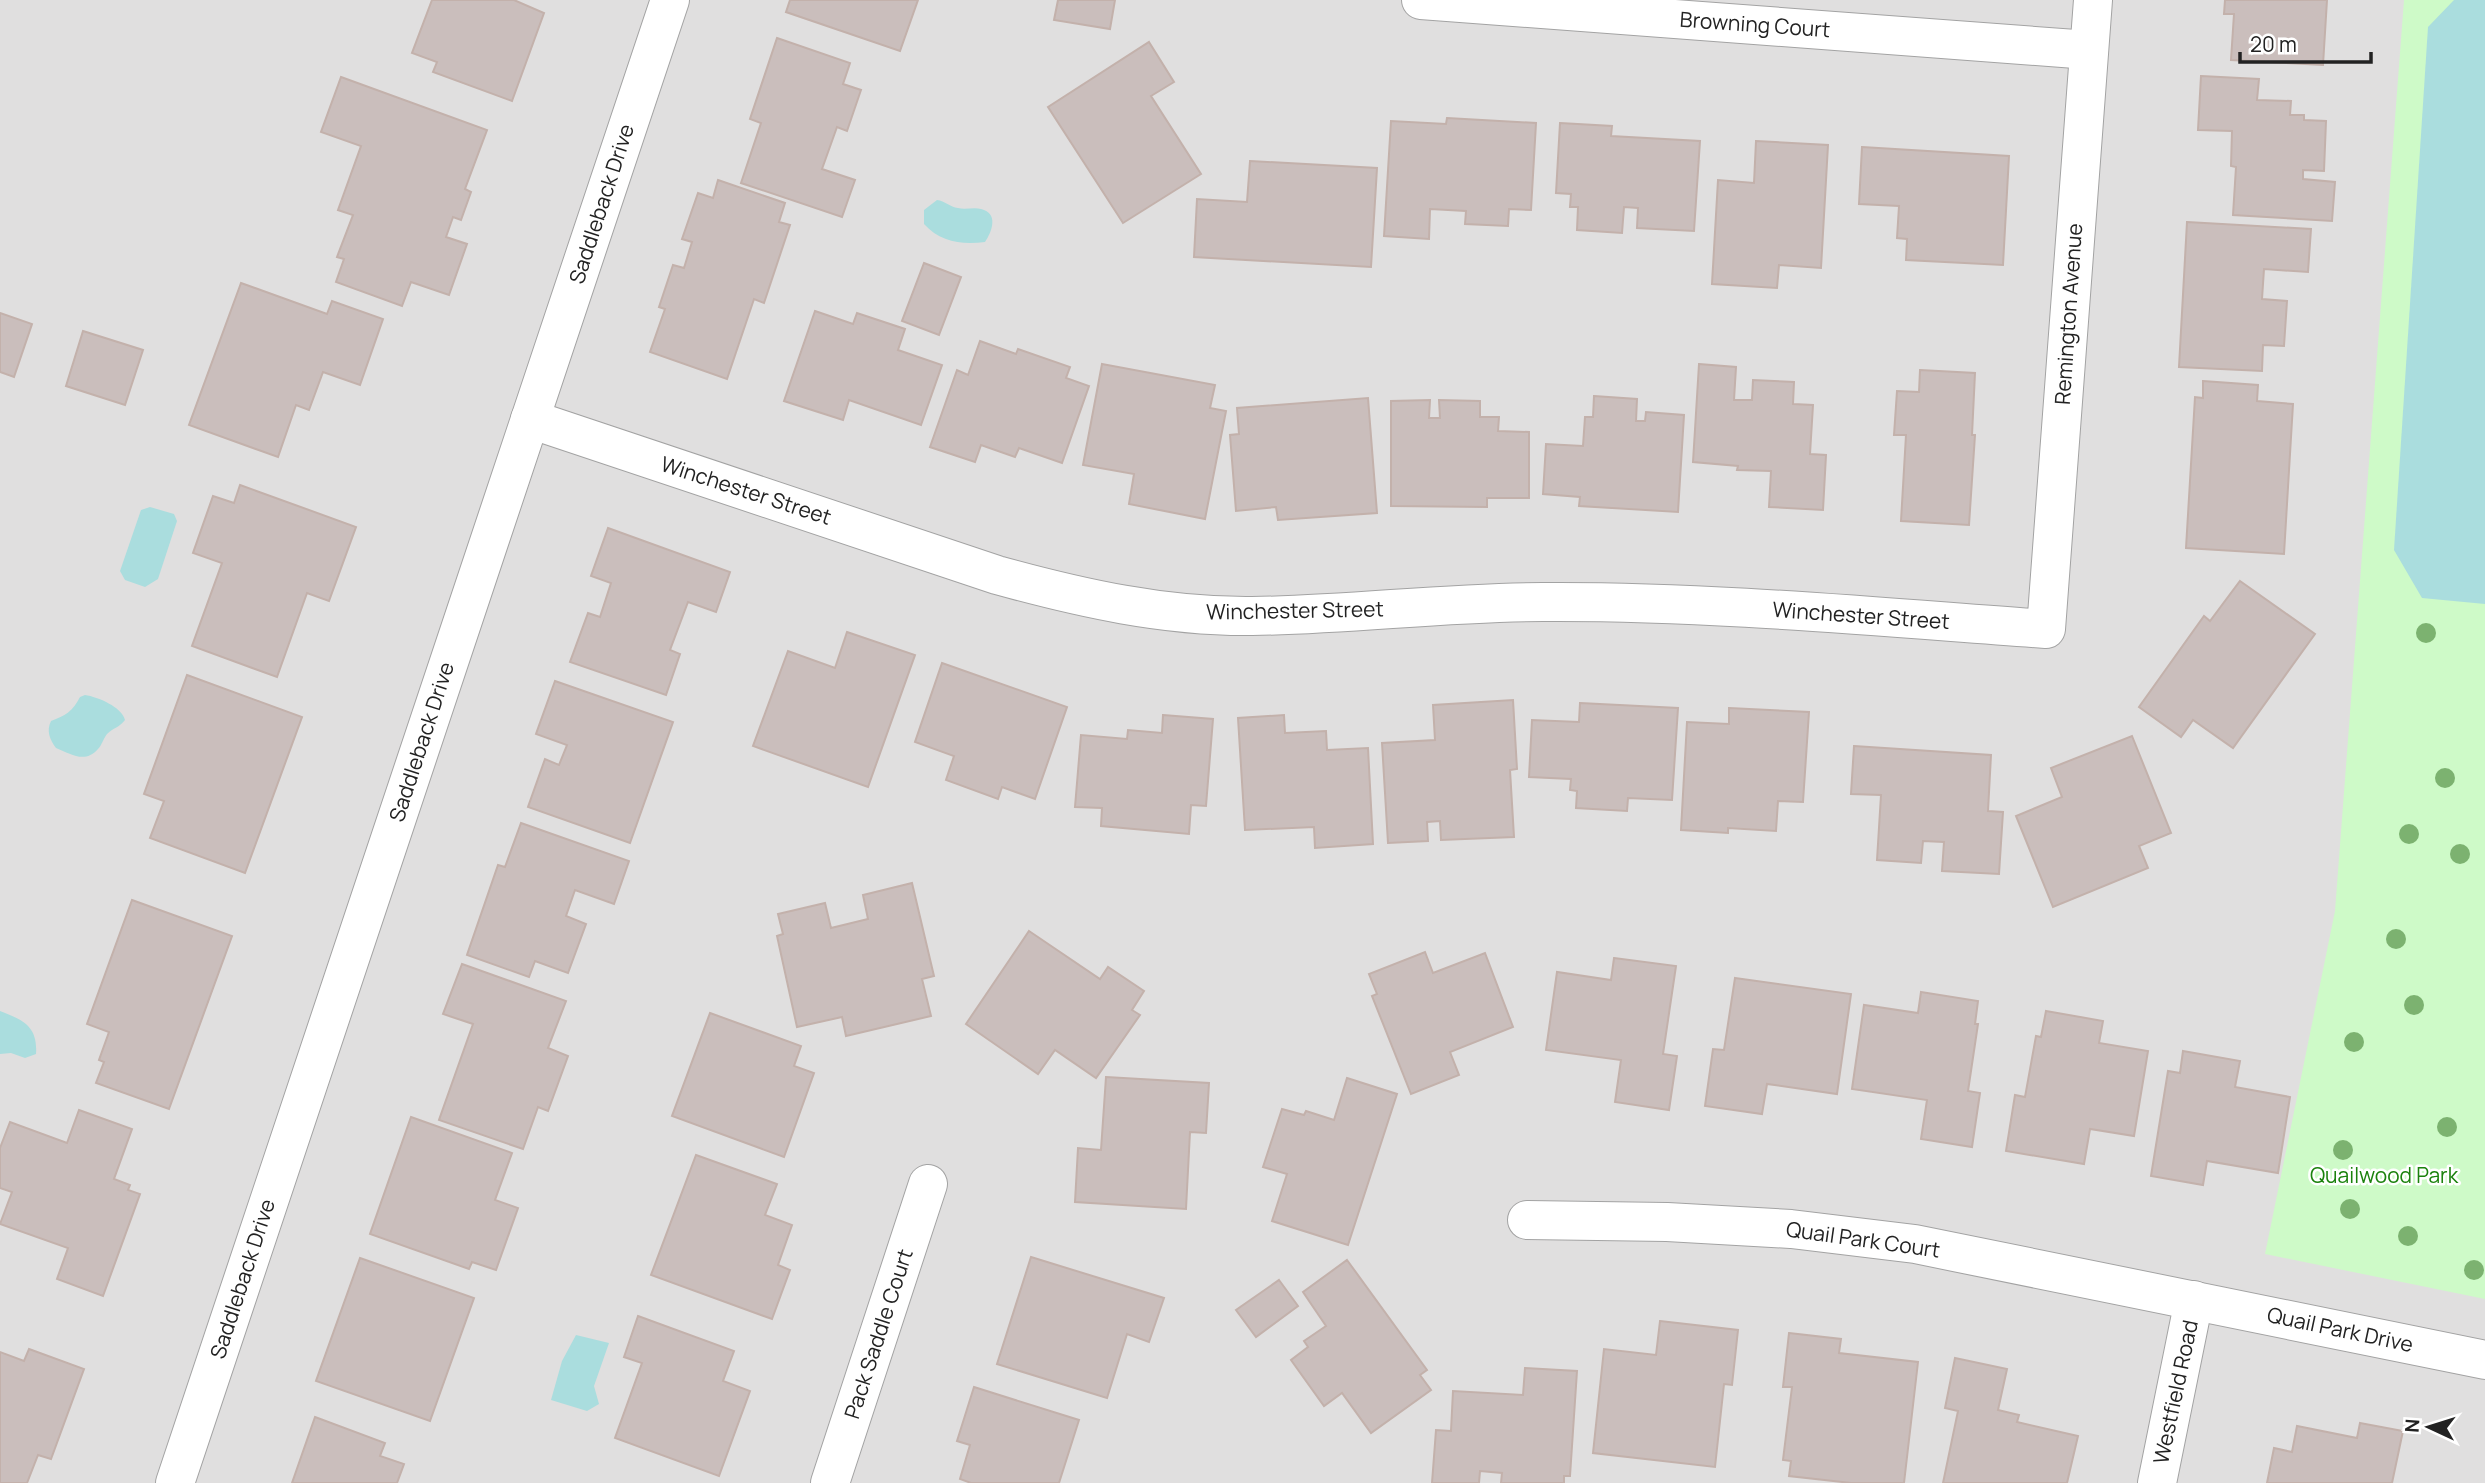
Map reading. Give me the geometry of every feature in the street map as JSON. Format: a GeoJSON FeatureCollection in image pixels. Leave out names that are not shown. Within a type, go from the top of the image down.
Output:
{"type":"FeatureCollection","features":[{"type":"Feature","properties":{"kind":"street","name":"Saddleback Drive"},"geometry":{"type":"LineString","coordinates":[[175,1483],[670,0]]}},
{"type":"Feature","properties":{"kind":"street","name":"Browning Court"},"geometry":{"type":"LineString","coordinates":[[1421,0],[2089,50]]}},
{"type":"Feature","properties":{"kind":"street","name":"Remington Avenue"},"geometry":{"type":"LineString","coordinates":[[2046,629],[2093,0]]}},
{"type":"Feature","properties":{"kind":"street","name":"Winchester Street"},"geometry":{"type":"LineString","coordinates":[[530,419],[997,575],[1070,595],[1153,610],[1251,616],[1541,602],[1694,604],[2046,629]]}},
{"type":"Feature","properties":{"kind":"street","name":"Pack Saddle Court"},"geometry":{"type":"LineString","coordinates":[[830,1483],[929,1184]]}},
{"type":"Feature","properties":{"kind":"street","name":"Quail Park Court"},"geometry":{"type":"LineString","coordinates":[[1527,1220],[1667,1222],[1791,1229],[1915,1244],[2194,1300]]}},
{"type":"Feature","properties":{"kind":"street","name":"Quail Park Drive"},"geometry":{"type":"LineString","coordinates":[[2194,1300],[2485,1360]]}},
{"type":"Feature","properties":{"kind":"street","name":"Westfield Road"},"geometry":{"type":"LineString","coordinates":[[2157,1483],[2194,1300]]}},
{"type":"Feature","properties":{"kind":"shaded area"},"geometry":{"type":"Polygon","coordinates":[[[0,0],[2485,0],[2485,1483],[0,1483],[0,0]]]}},
{"type":"Feature","properties":{"kind":"green space","name":"Quailwood Park"},"geometry":{"type":"Polygon","coordinates":[[[2404,0],[2485,0],[2485,1299],[2265,1254],[2335,911],[2404,0]]]}},
{"type":"Feature","properties":{"kind":"water"},"geometry":{"type":"Polygon","coordinates":[[[2454,0],[2485,0],[2485,604],[2422,598],[2394,550],[2428,27],[2454,0]]]}},
{"type":"Feature","properties":{"kind":"water"},"geometry":{"type":"Polygon","coordinates":[[[937,200],[964,209],[978,208],[987,211],[992,223],[985,242],[952,241],[930,230],[924,224],[924,210],[937,200]]]}},
{"type":"Feature","properties":{"kind":"water"},"geometry":{"type":"Polygon","coordinates":[[[150,507],[174,514],[177,521],[158,579],[145,587],[125,580],[120,571],[141,510],[150,507]]]}},
{"type":"Feature","properties":{"kind":"water"},"geometry":{"type":"Polygon","coordinates":[[[85,695],[103,700],[119,711],[125,720],[107,734],[93,754],[83,757],[56,748],[50,739],[49,728],[51,721],[68,712],[80,697],[85,695]]]}},
{"type":"Feature","properties":{"kind":"water"},"geometry":{"type":"Polygon","coordinates":[[[0,1011],[22,1021],[32,1030],[36,1054],[25,1058],[11,1053],[0,1054],[0,1011]]]}},
{"type":"Feature","properties":{"kind":"water"},"geometry":{"type":"Polygon","coordinates":[[[576,1335],[609,1343],[594,1386],[599,1404],[587,1411],[551,1400],[562,1361],[576,1335]]]}},
{"type":"Feature","properties":{"kind":"building"},"geometry":{"type":"Polygon","coordinates":[[[432,0],[514,0],[544,13],[512,101],[433,72],[437,62],[412,53],[432,0]]]}},
{"type":"Feature","properties":{"kind":"building"},"geometry":{"type":"Polygon","coordinates":[[[790,0],[918,0],[900,51],[786,12],[790,0]]]}},
{"type":"Feature","properties":{"kind":"building"},"geometry":{"type":"Polygon","coordinates":[[[1058,0],[1115,0],[1110,29],[1054,20],[1058,0]]]}},
{"type":"Feature","properties":{"kind":"building"},"geometry":{"type":"Polygon","coordinates":[[[2225,0],[2327,0],[2323,65],[2231,60],[2234,14],[2224,14],[2225,0]]]}},
{"type":"Feature","properties":{"kind":"building"},"geometry":{"type":"Polygon","coordinates":[[[777,38],[850,63],[843,84],[861,90],[847,131],[837,127],[822,169],[855,180],[842,217],[741,183],[761,123],[750,119],[777,38]]]}},
{"type":"Feature","properties":{"kind":"building"},"geometry":{"type":"Polygon","coordinates":[[[1149,42],[1174,82],[1151,96],[1201,174],[1123,223],[1048,107],[1149,42]]]}},
{"type":"Feature","properties":{"kind":"building"},"geometry":{"type":"Polygon","coordinates":[[[2201,76],[2259,79],[2257,100],[2291,101],[2290,115],[2304,115],[2304,120],[2326,121],[2324,171],[2303,170],[2303,179],[2335,182],[2332,221],[2233,215],[2236,167],[2231,166],[2232,131],[2198,130],[2201,76]]]}},
{"type":"Feature","properties":{"kind":"building"},"geometry":{"type":"Polygon","coordinates":[[[341,77],[487,130],[465,189],[471,192],[461,220],[453,217],[446,237],[467,244],[449,295],[411,282],[402,306],[336,282],[344,259],[337,257],[353,215],[338,210],[361,146],[321,132],[341,77]]]}},
{"type":"Feature","properties":{"kind":"building"},"geometry":{"type":"Polygon","coordinates":[[[1447,118],[1536,123],[1531,210],[1509,209],[1508,226],[1465,224],[1466,211],[1430,209],[1429,239],[1384,236],[1391,121],[1446,124],[1447,118]]]}},
{"type":"Feature","properties":{"kind":"building"},"geometry":{"type":"Polygon","coordinates":[[[1560,123],[1612,126],[1611,136],[1700,141],[1694,231],[1637,228],[1638,208],[1624,207],[1622,233],[1577,230],[1578,207],[1570,207],[1571,194],[1556,193],[1560,123]]]}},
{"type":"Feature","properties":{"kind":"building"},"geometry":{"type":"Polygon","coordinates":[[[1756,141],[1828,145],[1821,268],[1779,265],[1777,288],[1712,284],[1718,180],[1754,183],[1756,141]]]}},
{"type":"Feature","properties":{"kind":"building"},"geometry":{"type":"Polygon","coordinates":[[[1862,147],[2009,156],[2003,265],[1906,260],[1907,239],[1897,238],[1899,206],[1859,204],[1862,147]]]}},
{"type":"Feature","properties":{"kind":"building"},"geometry":{"type":"Polygon","coordinates":[[[1250,161],[1377,168],[1371,267],[1194,257],[1197,199],[1247,202],[1250,161]]]}},
{"type":"Feature","properties":{"kind":"building"},"geometry":{"type":"Polygon","coordinates":[[[718,180],[785,203],[779,222],[790,225],[764,303],[754,299],[727,379],[650,352],[665,309],[659,307],[673,265],[684,268],[692,242],[682,239],[698,193],[713,198],[718,180]]]}},
{"type":"Feature","properties":{"kind":"building"},"geometry":{"type":"Polygon","coordinates":[[[2187,222],[2311,229],[2308,272],[2264,269],[2262,299],[2287,301],[2284,346],[2263,345],[2262,371],[2179,367],[2187,222]]]}},
{"type":"Feature","properties":{"kind":"building"},"geometry":{"type":"Polygon","coordinates":[[[924,263],[961,277],[939,335],[902,321],[924,263]]]}},
{"type":"Feature","properties":{"kind":"building"},"geometry":{"type":"Polygon","coordinates":[[[241,283],[327,314],[332,301],[383,319],[360,385],[323,372],[309,410],[296,405],[278,457],[189,425],[241,283]]]}},
{"type":"Feature","properties":{"kind":"building"},"geometry":{"type":"Polygon","coordinates":[[[815,311],[853,324],[857,313],[905,329],[898,350],[942,365],[921,425],[849,400],[843,420],[784,401],[815,311]]]}},
{"type":"Feature","properties":{"kind":"building"},"geometry":{"type":"Polygon","coordinates":[[[0,313],[32,324],[14,377],[0,372],[0,313]]]}},
{"type":"Feature","properties":{"kind":"building"},"geometry":{"type":"Polygon","coordinates":[[[83,331],[143,350],[125,405],[66,386],[83,331]]]}},
{"type":"Feature","properties":{"kind":"building"},"geometry":{"type":"Polygon","coordinates":[[[980,341],[1016,354],[1018,349],[1070,367],[1066,378],[1089,386],[1062,463],[1019,448],[1015,457],[981,445],[975,462],[930,447],[957,370],[968,375],[980,341]]]}},
{"type":"Feature","properties":{"kind":"building"},"geometry":{"type":"Polygon","coordinates":[[[1102,364],[1215,385],[1210,408],[1226,411],[1205,519],[1129,504],[1134,474],[1083,465],[1102,364]]]}},
{"type":"Feature","properties":{"kind":"building"},"geometry":{"type":"Polygon","coordinates":[[[1699,364],[1736,367],[1734,400],[1752,400],[1753,380],[1794,382],[1793,404],[1813,405],[1810,454],[1826,455],[1823,510],[1769,507],[1771,471],[1737,470],[1738,466],[1693,462],[1699,364]]]}},
{"type":"Feature","properties":{"kind":"building"},"geometry":{"type":"Polygon","coordinates":[[[1920,370],[1975,373],[1972,435],[1975,435],[1969,525],[1901,521],[1906,435],[1894,435],[1897,391],[1919,392],[1920,370]]]}},
{"type":"Feature","properties":{"kind":"building"},"geometry":{"type":"Polygon","coordinates":[[[2203,381],[2258,385],[2257,401],[2293,404],[2284,554],[2186,548],[2195,397],[2203,398],[2203,381]]]}},
{"type":"Feature","properties":{"kind":"building"},"geometry":{"type":"Polygon","coordinates":[[[1594,396],[1637,399],[1636,421],[1645,421],[1646,412],[1684,415],[1678,512],[1579,506],[1580,497],[1543,494],[1546,444],[1583,446],[1585,417],[1593,417],[1594,396]]]}},
{"type":"Feature","properties":{"kind":"building"},"geometry":{"type":"Polygon","coordinates":[[[1368,398],[1377,513],[1278,520],[1276,507],[1236,511],[1230,435],[1239,434],[1237,408],[1368,398]]]}},
{"type":"Feature","properties":{"kind":"building"},"geometry":{"type":"Polygon","coordinates":[[[1430,400],[1429,418],[1440,418],[1439,400],[1480,401],[1480,417],[1499,417],[1498,431],[1529,432],[1529,498],[1487,498],[1487,507],[1391,506],[1391,401],[1430,400]]]}},
{"type":"Feature","properties":{"kind":"building"},"geometry":{"type":"Polygon","coordinates":[[[240,485],[356,527],[329,601],[307,593],[277,677],[192,646],[222,563],[193,553],[213,496],[234,503],[240,485]]]}},
{"type":"Feature","properties":{"kind":"building"},"geometry":{"type":"Polygon","coordinates":[[[608,528],[730,572],[716,612],[688,602],[670,650],[680,654],[666,695],[570,662],[588,613],[600,617],[611,583],[591,576],[608,528]]]}},
{"type":"Feature","properties":{"kind":"building"},"geometry":{"type":"Polygon","coordinates":[[[2240,581],[2315,634],[2233,748],[2193,720],[2181,737],[2139,707],[2204,616],[2210,621],[2240,581]]]}},
{"type":"Feature","properties":{"kind":"building"},"geometry":{"type":"Polygon","coordinates":[[[847,632],[915,655],[868,787],[753,746],[788,651],[835,668],[847,632]]]}},
{"type":"Feature","properties":{"kind":"building"},"geometry":{"type":"Polygon","coordinates":[[[942,663],[1067,707],[1035,799],[1002,787],[998,799],[946,780],[954,756],[915,742],[942,663]]]}},
{"type":"Feature","properties":{"kind":"building"},"geometry":{"type":"Polygon","coordinates":[[[187,675],[302,717],[245,873],[150,838],[164,801],[144,794],[187,675]]]}},
{"type":"Feature","properties":{"kind":"building"},"geometry":{"type":"Polygon","coordinates":[[[555,681],[673,722],[630,843],[528,807],[545,759],[559,765],[567,745],[536,734],[555,681]]]}},
{"type":"Feature","properties":{"kind":"building"},"geometry":{"type":"Polygon","coordinates":[[[1513,700],[1517,769],[1510,770],[1514,837],[1441,840],[1440,821],[1427,822],[1428,841],[1388,843],[1382,743],[1435,740],[1433,705],[1513,700]]]}},
{"type":"Feature","properties":{"kind":"building"},"geometry":{"type":"Polygon","coordinates":[[[1580,703],[1678,708],[1672,800],[1628,798],[1627,811],[1576,808],[1577,791],[1570,790],[1571,779],[1529,777],[1532,720],[1579,722],[1580,703]]]}},
{"type":"Feature","properties":{"kind":"building"},"geometry":{"type":"Polygon","coordinates":[[[1729,708],[1809,712],[1803,802],[1778,801],[1776,831],[1728,828],[1728,833],[1681,830],[1687,722],[1729,724],[1729,708]]]}},
{"type":"Feature","properties":{"kind":"building"},"geometry":{"type":"Polygon","coordinates":[[[1163,715],[1213,719],[1206,806],[1191,805],[1189,834],[1101,826],[1102,808],[1075,807],[1081,735],[1127,739],[1128,730],[1162,733],[1163,715]]]}},
{"type":"Feature","properties":{"kind":"building"},"geometry":{"type":"Polygon","coordinates":[[[1284,715],[1285,733],[1326,731],[1327,750],[1368,748],[1373,844],[1315,848],[1314,827],[1245,830],[1238,718],[1284,715]]]}},
{"type":"Feature","properties":{"kind":"building"},"geometry":{"type":"Polygon","coordinates":[[[2132,736],[2171,833],[2139,846],[2148,868],[2053,907],[2016,816],[2062,797],[2051,768],[2132,736]]]}},
{"type":"Feature","properties":{"kind":"building"},"geometry":{"type":"Polygon","coordinates":[[[1854,746],[1991,755],[1988,811],[2003,812],[1999,874],[1942,871],[1944,842],[1923,841],[1921,863],[1877,860],[1881,795],[1851,794],[1854,746]]]}},
{"type":"Feature","properties":{"kind":"building"},"geometry":{"type":"Polygon","coordinates":[[[521,823],[629,861],[614,904],[575,890],[566,916],[586,924],[568,973],[535,961],[529,977],[467,955],[498,865],[505,867],[521,823]]]}},
{"type":"Feature","properties":{"kind":"building"},"geometry":{"type":"Polygon","coordinates":[[[912,883],[934,976],[922,979],[931,1016],[846,1036],[842,1017],[797,1027],[777,936],[783,934],[778,914],[825,903],[831,928],[868,919],[863,895],[912,883]]]}},
{"type":"Feature","properties":{"kind":"building"},"geometry":{"type":"Polygon","coordinates":[[[132,900],[232,936],[169,1109],[96,1083],[104,1062],[99,1060],[109,1032],[87,1024],[132,900]]]}},
{"type":"Feature","properties":{"kind":"building"},"geometry":{"type":"Polygon","coordinates":[[[1029,931],[1100,979],[1108,967],[1144,991],[1132,1010],[1140,1015],[1096,1078],[1055,1050],[1038,1074],[966,1024],[1029,931]]]}},
{"type":"Feature","properties":{"kind":"building"},"geometry":{"type":"Polygon","coordinates":[[[1425,952],[1433,973],[1485,953],[1513,1027],[1450,1052],[1459,1075],[1411,1094],[1372,996],[1377,994],[1369,974],[1425,952]]]}},
{"type":"Feature","properties":{"kind":"building"},"geometry":{"type":"Polygon","coordinates":[[[1614,958],[1676,966],[1663,1054],[1677,1056],[1669,1110],[1615,1102],[1621,1060],[1546,1050],[1557,972],[1611,980],[1614,958]]]}},
{"type":"Feature","properties":{"kind":"building"},"geometry":{"type":"Polygon","coordinates":[[[462,964],[566,1001],[548,1048],[568,1056],[548,1111],[538,1107],[523,1149],[439,1120],[473,1024],[443,1014],[462,964]]]}},
{"type":"Feature","properties":{"kind":"building"},"geometry":{"type":"Polygon","coordinates":[[[1735,978],[1851,994],[1837,1094],[1767,1084],[1762,1114],[1705,1106],[1713,1049],[1724,1050],[1735,978]]]}},
{"type":"Feature","properties":{"kind":"building"},"geometry":{"type":"Polygon","coordinates":[[[1921,992],[1978,1001],[1975,1024],[1978,1024],[1968,1091],[1980,1093],[1972,1147],[1921,1139],[1927,1100],[1852,1089],[1864,1005],[1918,1013],[1921,992]]]}},
{"type":"Feature","properties":{"kind":"building"},"geometry":{"type":"Polygon","coordinates":[[[2046,1011],[2103,1021],[2099,1043],[2148,1051],[2134,1136],[2090,1129],[2084,1164],[2006,1151],[2015,1095],[2025,1097],[2036,1036],[2041,1037],[2046,1011]]]}},
{"type":"Feature","properties":{"kind":"building"},"geometry":{"type":"Polygon","coordinates":[[[710,1013],[801,1046],[794,1066],[814,1073],[784,1157],[672,1116],[710,1013]]]}},
{"type":"Feature","properties":{"kind":"building"},"geometry":{"type":"Polygon","coordinates":[[[2183,1051],[2240,1061],[2235,1087],[2290,1097],[2278,1173],[2207,1161],[2203,1185],[2151,1176],[2168,1071],[2180,1073],[2183,1051]]]}},
{"type":"Feature","properties":{"kind":"building"},"geometry":{"type":"Polygon","coordinates":[[[1106,1077],[1209,1083],[1206,1133],[1190,1132],[1186,1209],[1075,1202],[1078,1148],[1101,1150],[1106,1077]]]}},
{"type":"Feature","properties":{"kind":"building"},"geometry":{"type":"Polygon","coordinates":[[[1347,1078],[1397,1094],[1348,1245],[1272,1221],[1287,1174],[1263,1167],[1282,1109],[1304,1115],[1306,1111],[1334,1120],[1347,1078]]]}},
{"type":"Feature","properties":{"kind":"building"},"geometry":{"type":"Polygon","coordinates":[[[79,1110],[132,1129],[114,1179],[130,1185],[128,1190],[140,1194],[103,1296],[57,1279],[68,1248],[0,1224],[12,1192],[0,1188],[0,1148],[10,1122],[67,1143],[79,1110]]]}},
{"type":"Feature","properties":{"kind":"building"},"geometry":{"type":"Polygon","coordinates":[[[411,1117],[512,1153],[495,1200],[518,1208],[496,1270],[472,1262],[469,1269],[370,1234],[411,1117]]]}},
{"type":"Feature","properties":{"kind":"building"},"geometry":{"type":"Polygon","coordinates":[[[696,1155],[777,1184],[765,1215],[792,1225],[778,1265],[790,1270],[772,1319],[651,1275],[696,1155]]]}},
{"type":"Feature","properties":{"kind":"building"},"geometry":{"type":"Polygon","coordinates":[[[1031,1257],[1164,1298],[1149,1342],[1127,1334],[1107,1398],[997,1364],[1031,1257]]]}},
{"type":"Feature","properties":{"kind":"building"},"geometry":{"type":"Polygon","coordinates":[[[360,1258],[474,1298],[430,1421],[316,1381],[360,1258]]]}},
{"type":"Feature","properties":{"kind":"building"},"geometry":{"type":"Polygon","coordinates":[[[1347,1260],[1427,1370],[1420,1375],[1431,1390],[1371,1433],[1342,1393],[1324,1406],[1291,1360],[1308,1347],[1304,1341],[1326,1326],[1303,1292],[1347,1260]]]}},
{"type":"Feature","properties":{"kind":"building"},"geometry":{"type":"Polygon","coordinates":[[[1279,1280],[1298,1306],[1256,1337],[1236,1310],[1279,1280]]]}},
{"type":"Feature","properties":{"kind":"building"},"geometry":{"type":"Polygon","coordinates":[[[638,1316],[734,1351],[723,1381],[750,1391],[719,1476],[615,1438],[642,1363],[624,1357],[638,1316]]]}},
{"type":"Feature","properties":{"kind":"building"},"geometry":{"type":"Polygon","coordinates":[[[1660,1321],[1738,1330],[1732,1385],[1724,1384],[1715,1467],[1593,1453],[1604,1349],[1656,1355],[1660,1321]]]}},
{"type":"Feature","properties":{"kind":"building"},"geometry":{"type":"Polygon","coordinates":[[[1789,1333],[1841,1339],[1839,1353],[1918,1362],[1904,1483],[1851,1483],[1789,1476],[1791,1461],[1783,1460],[1792,1387],[1783,1387],[1789,1333]]]}},
{"type":"Feature","properties":{"kind":"building"},"geometry":{"type":"Polygon","coordinates":[[[29,1349],[84,1369],[51,1459],[38,1455],[27,1483],[0,1483],[0,1352],[24,1361],[29,1349]]]}},
{"type":"Feature","properties":{"kind":"building"},"geometry":{"type":"Polygon","coordinates":[[[1955,1358],[2007,1369],[1998,1410],[2019,1415],[2017,1422],[2078,1436],[2067,1483],[1943,1483],[1958,1411],[1945,1408],[1955,1358]]]}},
{"type":"Feature","properties":{"kind":"building"},"geometry":{"type":"Polygon","coordinates":[[[1525,1368],[1577,1371],[1570,1476],[1564,1476],[1564,1483],[1501,1483],[1502,1473],[1480,1471],[1479,1483],[1432,1483],[1436,1430],[1451,1431],[1453,1391],[1523,1395],[1525,1368]]]}},
{"type":"Feature","properties":{"kind":"building"},"geometry":{"type":"Polygon","coordinates":[[[974,1387],[1079,1420],[1059,1483],[971,1483],[960,1479],[970,1445],[957,1441],[974,1387]]]}},
{"type":"Feature","properties":{"kind":"building"},"geometry":{"type":"Polygon","coordinates":[[[315,1417],[385,1443],[380,1456],[404,1464],[397,1483],[292,1483],[315,1417]]]}},
{"type":"Feature","properties":{"kind":"building"},"geometry":{"type":"Polygon","coordinates":[[[2360,1423],[2403,1431],[2392,1483],[2267,1483],[2274,1448],[2292,1452],[2297,1426],[2357,1438],[2360,1423]]]}}]}
